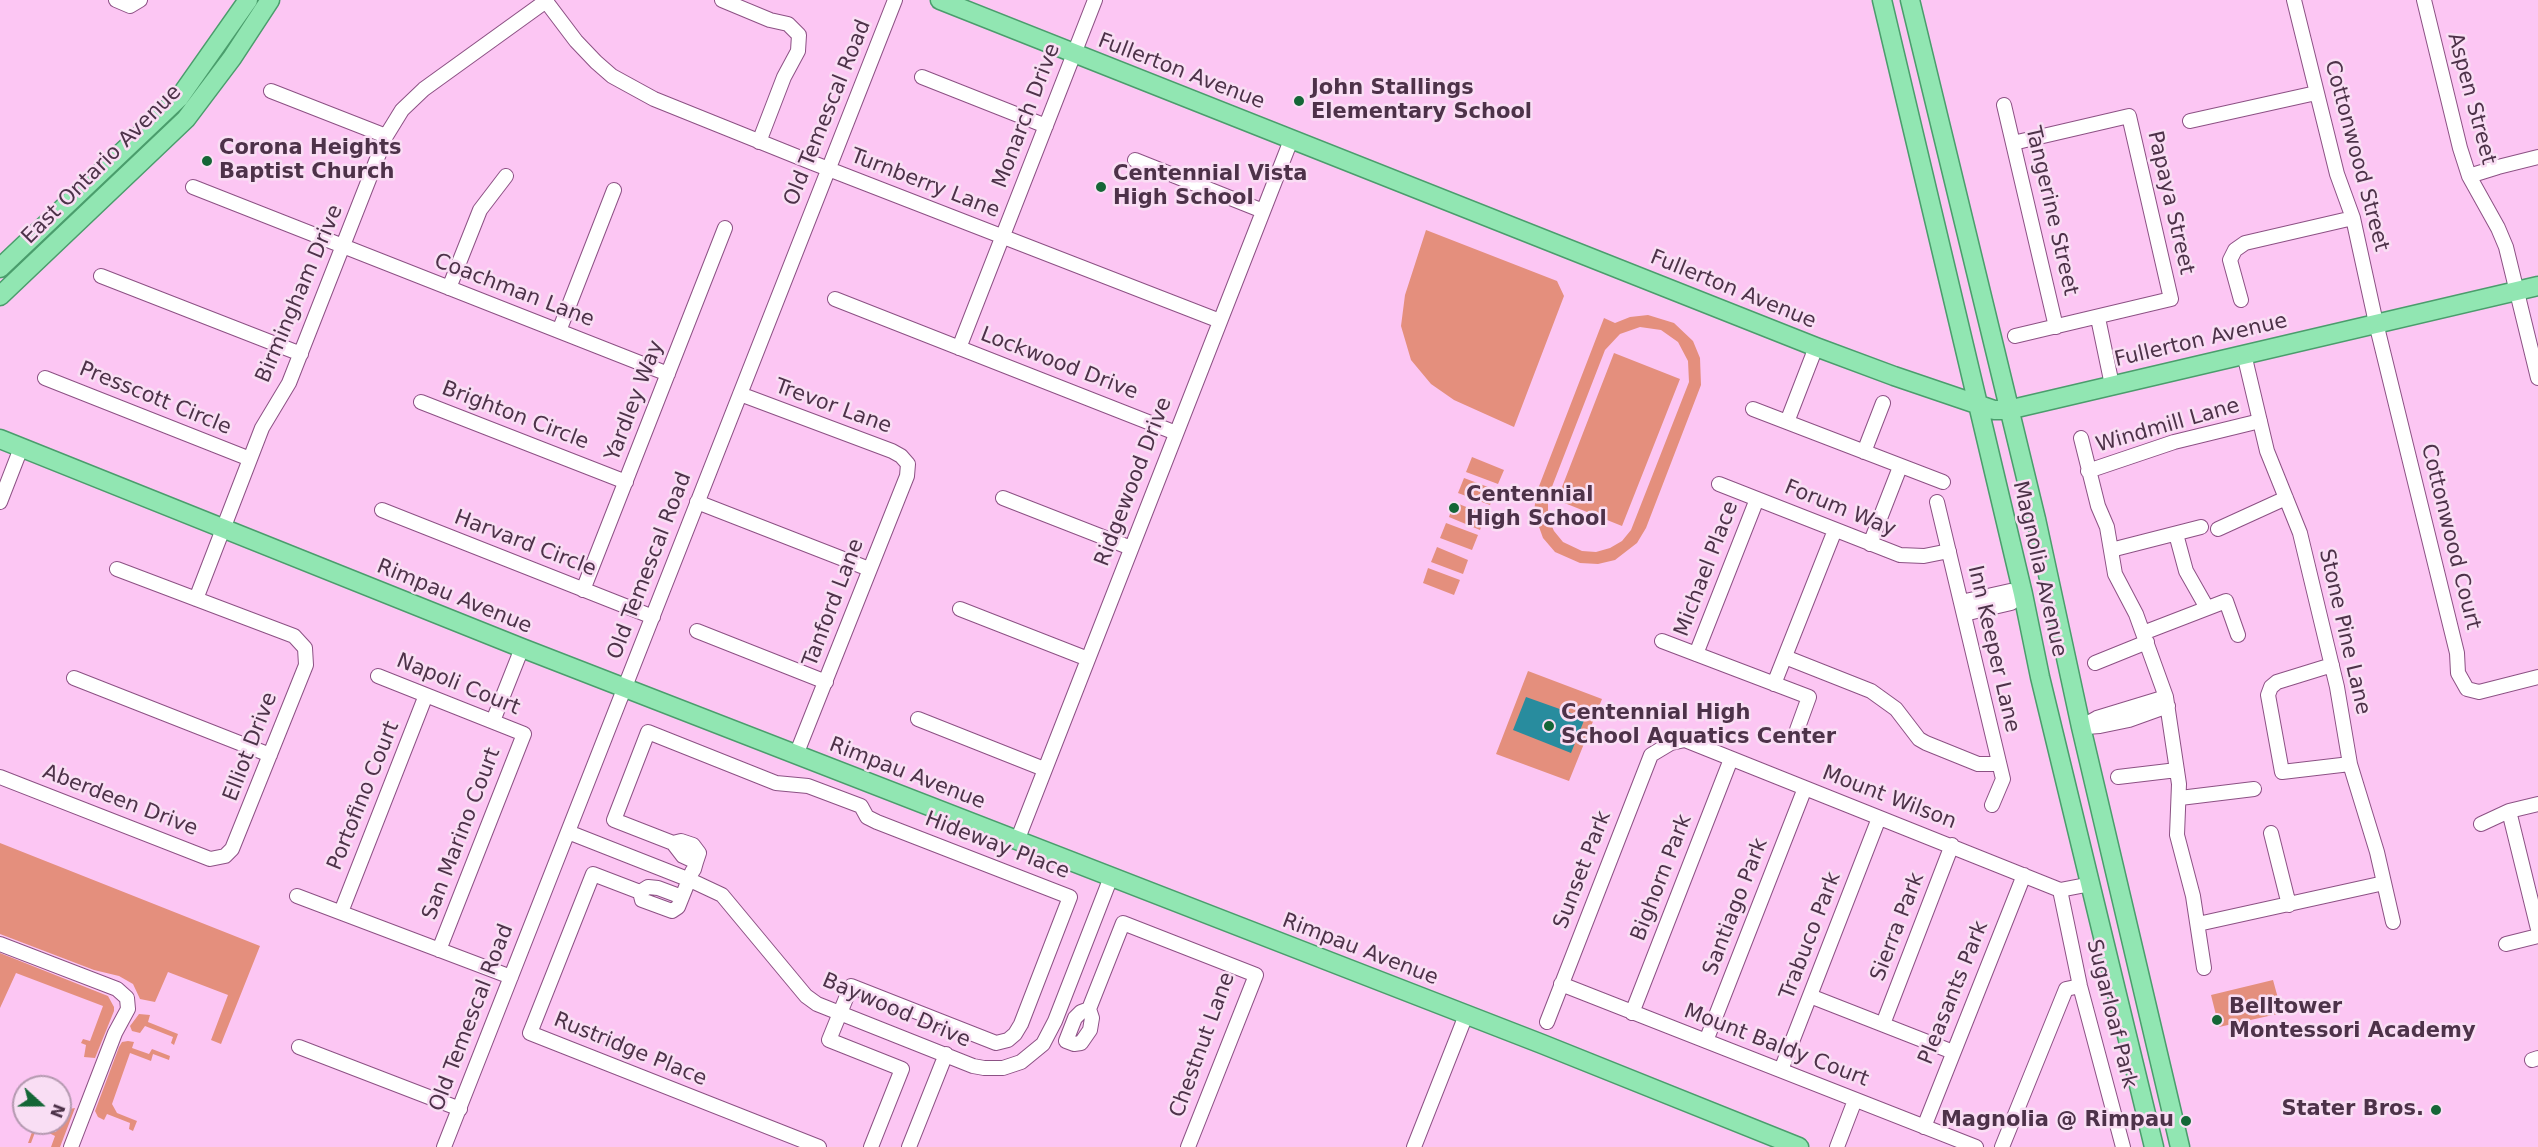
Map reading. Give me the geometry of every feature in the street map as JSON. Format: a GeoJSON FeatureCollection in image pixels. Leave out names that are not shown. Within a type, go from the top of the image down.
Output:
{"type":"FeatureCollection","features":[{"type":"Feature","properties":{"kind":"main road","name":"East Ontario Avenue"},"geometry":{"type":"LineString","coordinates":[[0,268],[179,98],[248,0]]}},
{"type":"Feature","properties":{"kind":"main road","name":"East Ontario Avenue"},"geometry":{"type":"LineString","coordinates":[[0,296],[186,119],[232,58],[270,0]]}},
{"type":"Feature","properties":{"kind":"main road","name":"Fullerton Avenue"},"geometry":{"type":"LineString","coordinates":[[940,0],[1816,346],[1994,410],[2008,410],[2538,285]]}},
{"type":"Feature","properties":{"kind":"main road","name":"Magnolia Avenue"},"geometry":{"type":"LineString","coordinates":[[1882,0],[2154,1147]]}},
{"type":"Feature","properties":{"kind":"main road","name":"Magnolia Avenue"},"geometry":{"type":"LineString","coordinates":[[1910,0],[2036,519],[2081,727],[2180,1147]]}},
{"type":"Feature","properties":{"kind":"main road"},"geometry":{"type":"LineString","coordinates":[[1934,219],[1961,213]]}},
{"type":"Feature","properties":{"kind":"main road","name":"Rimpau Avenue"},"geometry":{"type":"LineString","coordinates":[[0,439],[522,648],[1466,1015],[1790,1146]]}},
{"type":"Feature","properties":{"kind":"main road"},"geometry":{"type":"LineString","coordinates":[[2023,594],[2050,588]]}},
{"type":"Feature","properties":{"kind":"main road"},"geometry":{"type":"LineString","coordinates":[[2054,733],[2081,727]]}},
{"type":"Feature","properties":{"kind":"main road"},"geometry":{"type":"LineString","coordinates":[[2143,1107],[2168,1099]]}},
{"type":"Feature","properties":{"kind":"street"},"geometry":{"type":"LineString","coordinates":[[116,0],[135,3]]}},
{"type":"Feature","properties":{"kind":"street"},"geometry":{"type":"LineString","coordinates":[[722,0],[770,20],[788,24],[799,35],[798,51],[784,77],[759,142]]}},
{"type":"Feature","properties":{"kind":"street","name":"Old Temescal Road"},"geometry":{"type":"LineString","coordinates":[[444,1147],[895,0]]}},
{"type":"Feature","properties":{"kind":"street","name":"Monarch Drive"},"geometry":{"type":"LineString","coordinates":[[959,348],[1095,0]]}},
{"type":"Feature","properties":{"kind":"street","name":"Cottonwood Street"},"geometry":{"type":"LineString","coordinates":[[2294,0],[2337,174],[2353,218],[2376,323]]}},
{"type":"Feature","properties":{"kind":"street","name":"Aspen Street"},"geometry":{"type":"LineString","coordinates":[[2424,0],[2460,148],[2469,176],[2498,228],[2513,271],[2538,378]]}},
{"type":"Feature","properties":{"kind":"street","name":"Turnberry Lane"},"geometry":{"type":"LineString","coordinates":[[546,1],[576,41],[612,76],[654,99],[1220,321]]}},
{"type":"Feature","properties":{"kind":"street","name":"Birmingham Drive"},"geometry":{"type":"LineString","coordinates":[[196,599],[262,428],[289,383],[301,354],[386,136],[402,110],[424,89],[546,1]]}},
{"type":"Feature","properties":{"kind":"street"},"geometry":{"type":"LineString","coordinates":[[921,77],[1046,126]]}},
{"type":"Feature","properties":{"kind":"street"},"geometry":{"type":"LineString","coordinates":[[271,91],[386,136]]}},
{"type":"Feature","properties":{"kind":"street"},"geometry":{"type":"LineString","coordinates":[[2190,121],[2316,93]]}},
{"type":"Feature","properties":{"kind":"street","name":"Tangerine Street"},"geometry":{"type":"LineString","coordinates":[[2004,105],[2056,327]]}},
{"type":"Feature","properties":{"kind":"street","name":"Papaya Street"},"geometry":{"type":"LineString","coordinates":[[2013,143],[2129,116],[2171,299],[2098,318]]}},
{"type":"Feature","properties":{"kind":"street","name":"Ridgewood Drive"},"geometry":{"type":"LineString","coordinates":[[1017,841],[1291,140]]}},
{"type":"Feature","properties":{"kind":"street"},"geometry":{"type":"LineString","coordinates":[[2469,176],[2498,166],[2538,157]]}},
{"type":"Feature","properties":{"kind":"street"},"geometry":{"type":"LineString","coordinates":[[1135,160],[1263,211]]}},
{"type":"Feature","properties":{"kind":"street"},"geometry":{"type":"LineString","coordinates":[[449,288],[480,210],[506,176]]}},
{"type":"Feature","properties":{"kind":"street","name":"Coachman Lane"},"geometry":{"type":"LineString","coordinates":[[193,187],[668,374]]}},
{"type":"Feature","properties":{"kind":"street"},"geometry":{"type":"LineString","coordinates":[[559,331],[614,190]]}},
{"type":"Feature","properties":{"kind":"street"},"geometry":{"type":"LineString","coordinates":[[2241,300],[2230,260],[2240,246],[2353,218]]}},
{"type":"Feature","properties":{"kind":"street","name":"Yardley Way"},"geometry":{"type":"LineString","coordinates":[[584,590],[725,228]]}},
{"type":"Feature","properties":{"kind":"street"},"geometry":{"type":"LineString","coordinates":[[101,276],[301,354]]}},
{"type":"Feature","properties":{"kind":"street","name":"Lockwood Drive"},"geometry":{"type":"LineString","coordinates":[[835,298],[1176,433]]}},
{"type":"Feature","properties":{"kind":"street"},"geometry":{"type":"LineString","coordinates":[[2015,336],[2098,318],[2112,385]]}},
{"type":"Feature","properties":{"kind":"street","name":"Cottonwood Court"},"geometry":{"type":"LineString","coordinates":[[2376,323],[2457,653],[2458,673],[2468,689],[2479,692],[2538,677]]}},
{"type":"Feature","properties":{"kind":"street"},"geometry":{"type":"LineString","coordinates":[[1787,422],[1816,346]]}},
{"type":"Feature","properties":{"kind":"street","name":"Stone Pine Lane"},"geometry":{"type":"LineString","coordinates":[[2244,354],[2267,451],[2300,533],[2332,665],[2350,764],[2377,852],[2393,922]]}},
{"type":"Feature","properties":{"kind":"street","name":"Presscott Circle"},"geometry":{"type":"LineString","coordinates":[[45,378],[250,459]]}},
{"type":"Feature","properties":{"kind":"street","name":"Trevor Lane"},"geometry":{"type":"LineString","coordinates":[[740,394],[892,451],[908,464]]}},
{"type":"Feature","properties":{"kind":"street","name":"Brighton Circle"},"geometry":{"type":"LineString","coordinates":[[421,402],[626,482]]}},
{"type":"Feature","properties":{"kind":"street"},"geometry":{"type":"LineString","coordinates":[[1864,452],[1883,403]]}},
{"type":"Feature","properties":{"kind":"street"},"geometry":{"type":"LineString","coordinates":[[1753,409],[1943,482]]}},
{"type":"Feature","properties":{"kind":"street","name":"Windmill Lane"},"geometry":{"type":"LineString","coordinates":[[2088,471],[2174,442],[2259,422]]}},
{"type":"Feature","properties":{"kind":"street"},"geometry":{"type":"LineString","coordinates":[[2081,438],[2098,506],[2107,527],[2115,574],[2145,638],[2167,701],[2180,798],[2177,835],[2198,924],[2204,968]]}},
{"type":"Feature","properties":{"kind":"street"},"geometry":{"type":"LineString","coordinates":[[0,502],[21,448]]}},
{"type":"Feature","properties":{"kind":"street","name":"Tanford Lane"},"geometry":{"type":"LineString","coordinates":[[796,755],[906,476],[908,464]]}},
{"type":"Feature","properties":{"kind":"street"},"geometry":{"type":"LineString","coordinates":[[1870,544],[1900,467]]}},
{"type":"Feature","properties":{"kind":"street","name":"Forum Way"},"geometry":{"type":"LineString","coordinates":[[1719,484],[1906,556],[1949,551]]}},
{"type":"Feature","properties":{"kind":"street"},"geometry":{"type":"LineString","coordinates":[[1003,498],[1131,548]]}},
{"type":"Feature","properties":{"kind":"street"},"geometry":{"type":"LineString","coordinates":[[2218,529],[2286,498]]}},
{"type":"Feature","properties":{"kind":"street","name":"Michael Place"},"geometry":{"type":"LineString","coordinates":[[1696,654],[1757,499]]}},
{"type":"Feature","properties":{"kind":"street"},"geometry":{"type":"LineString","coordinates":[[697,502],[869,569]]}},
{"type":"Feature","properties":{"kind":"street","name":"Inn Keeper Lane"},"geometry":{"type":"LineString","coordinates":[[1937,502],[2003,779],[1992,805]]}},
{"type":"Feature","properties":{"kind":"street","name":"Harvard Circle"},"geometry":{"type":"LineString","coordinates":[[382,510],[653,617]]}},
{"type":"Feature","properties":{"kind":"street"},"geometry":{"type":"LineString","coordinates":[[2111,550],[2201,527]]}},
{"type":"Feature","properties":{"kind":"street"},"geometry":{"type":"LineString","coordinates":[[1774,684],[1835,530]]}},
{"type":"Feature","properties":{"kind":"street"},"geometry":{"type":"LineString","coordinates":[[2176,534],[2186,571],[2207,608]]}},
{"type":"Feature","properties":{"kind":"street"},"geometry":{"type":"LineString","coordinates":[[117,569],[196,599]]}},
{"type":"Feature","properties":{"kind":"street"},"geometry":{"type":"LineString","coordinates":[[1962,608],[2012,603],[2023,594]]}},
{"type":"Feature","properties":{"kind":"street","name":"Elliot Drive"},"geometry":{"type":"LineString","coordinates":[[196,599],[294,636],[305,648],[306,665],[236,842],[225,856]]}},
{"type":"Feature","properties":{"kind":"street"},"geometry":{"type":"LineString","coordinates":[[2096,663],[2207,608],[2226,601],[2238,635]]}},
{"type":"Feature","properties":{"kind":"street"},"geometry":{"type":"LineString","coordinates":[[960,609],[1088,659]]}},
{"type":"Feature","properties":{"kind":"street"},"geometry":{"type":"LineString","coordinates":[[697,631],[826,682]]}},
{"type":"Feature","properties":{"kind":"street"},"geometry":{"type":"LineString","coordinates":[[1662,641],[1809,697],[1797,730]]}},
{"type":"Feature","properties":{"kind":"street"},"geometry":{"type":"LineString","coordinates":[[493,722],[522,648]]}},
{"type":"Feature","properties":{"kind":"street"},"geometry":{"type":"LineString","coordinates":[[1785,657],[1872,692],[1896,709],[1919,739],[1926,743],[1978,764],[1999,764]]}},
{"type":"Feature","properties":{"kind":"street"},"geometry":{"type":"LineString","coordinates":[[2332,665],[2277,682],[2271,687],[2268,695],[2282,772],[2350,764]]}},
{"type":"Feature","properties":{"kind":"street","name":"Napoli Court"},"geometry":{"type":"LineString","coordinates":[[378,676],[524,734]]}},
{"type":"Feature","properties":{"kind":"street"},"geometry":{"type":"LineString","coordinates":[[74,678],[270,755]]}},
{"type":"Feature","properties":{"kind":"street","name":"Portofino Court"},"geometry":{"type":"LineString","coordinates":[[340,912],[426,695]]}},
{"type":"Feature","properties":{"kind":"street"},"geometry":{"type":"LineString","coordinates":[[2081,727],[2119,722],[2167,701]]}},
{"type":"Feature","properties":{"kind":"street"},"geometry":{"type":"LineString","coordinates":[[918,719],[1044,769]]}},
{"type":"Feature","properties":{"kind":"street","name":"Rustridge Place"},"geometry":{"type":"LineString","coordinates":[[648,732],[614,820],[673,843],[693,845],[699,853],[690,880],[682,897],[658,888],[648,887],[640,892],[593,874],[530,1033],[819,1147]]}},
{"type":"Feature","properties":{"kind":"street","name":"Hideway Place"},"geometry":{"type":"LineString","coordinates":[[648,732],[776,783],[808,786],[854,803],[861,806],[867,817],[876,822],[1070,897],[1020,1024],[1015,1034],[1008,1040],[996,1043],[851,986],[840,1014]]}},
{"type":"Feature","properties":{"kind":"street","name":"San Marino Court"},"geometry":{"type":"LineString","coordinates":[[439,950],[524,734]]}},
{"type":"Feature","properties":{"kind":"street","name":"Mount Wilson"},"geometry":{"type":"LineString","coordinates":[[1671,743],[1685,740],[2060,890]]}},
{"type":"Feature","properties":{"kind":"street","name":"Sunset Park"},"geometry":{"type":"LineString","coordinates":[[1547,1022],[1651,755],[1671,743]]}},
{"type":"Feature","properties":{"kind":"street","name":"Bighorn Park"},"geometry":{"type":"LineString","coordinates":[[1632,1012],[1731,759]]}},
{"type":"Feature","properties":{"kind":"street"},"geometry":{"type":"LineString","coordinates":[[2118,777],[2177,770]]}},
{"type":"Feature","properties":{"kind":"street","name":"Aberdeen Drive"},"geometry":{"type":"LineString","coordinates":[[0,777],[210,859],[225,856]]}},
{"type":"Feature","properties":{"kind":"street","name":"Santiago Park"},"geometry":{"type":"LineString","coordinates":[[1706,1041],[1805,788]]}},
{"type":"Feature","properties":{"kind":"street"},"geometry":{"type":"LineString","coordinates":[[2180,798],[2254,789]]}},
{"type":"Feature","properties":{"kind":"street"},"geometry":{"type":"LineString","coordinates":[[2481,824],[2509,811],[2538,804]]}},
{"type":"Feature","properties":{"kind":"street"},"geometry":{"type":"LineString","coordinates":[[2509,811],[2538,929]]}},
{"type":"Feature","properties":{"kind":"street","name":"Trabuco Park"},"geometry":{"type":"LineString","coordinates":[[1781,1070],[1879,818]]}},
{"type":"Feature","properties":{"kind":"street","name":"Baywood Drive"},"geometry":{"type":"LineString","coordinates":[[568,832],[722,895],[806,996],[817,1004],[973,1066],[1003,1068],[1030,1057],[1043,1044],[1111,877]]}},
{"type":"Feature","properties":{"kind":"street"},"geometry":{"type":"LineString","coordinates":[[2271,833],[2289,905]]}},
{"type":"Feature","properties":{"kind":"street","name":"Sierra Park"},"geometry":{"type":"LineString","coordinates":[[1883,1024],[1952,845]]}},
{"type":"Feature","properties":{"kind":"street","name":"Pleasants Park"},"geometry":{"type":"LineString","coordinates":[[1924,1127],[2024,875]]}},
{"type":"Feature","properties":{"kind":"street"},"geometry":{"type":"LineString","coordinates":[[2198,924],[2384,883]]}},
{"type":"Feature","properties":{"kind":"street"},"geometry":{"type":"LineString","coordinates":[[2060,890],[2091,884]]}},
{"type":"Feature","properties":{"kind":"street","name":"Sugarloaf Park"},"geometry":{"type":"LineString","coordinates":[[2060,890],[2080,986],[2123,1147]]}},
{"type":"Feature","properties":{"kind":"street"},"geometry":{"type":"LineString","coordinates":[[297,896],[511,977]]}},
{"type":"Feature","properties":{"kind":"street","name":"Chestnut Lane"},"geometry":{"type":"LineString","coordinates":[[1049,1032],[1066,1041],[1075,1018],[1081,1012],[1089,1010],[1123,923],[1256,975],[1188,1147]]}},
{"type":"Feature","properties":{"kind":"street"},"geometry":{"type":"LineString","coordinates":[[2506,944],[2538,936]]}},
{"type":"Feature","properties":{"kind":"street"},"geometry":{"type":"LineString","coordinates":[[0,944],[117,989],[127,998],[128,1009],[116,1033],[71,1147]]}},
{"type":"Feature","properties":{"kind":"street","name":"Mount Baldy Court"},"geometry":{"type":"LineString","coordinates":[[1561,984],[1976,1147]]}},
{"type":"Feature","properties":{"kind":"street"},"geometry":{"type":"LineString","coordinates":[[2002,1147],[2066,989],[2080,986]]}},
{"type":"Feature","properties":{"kind":"street"},"geometry":{"type":"LineString","coordinates":[[1810,996],[1953,1052]]}},
{"type":"Feature","properties":{"kind":"street"},"geometry":{"type":"LineString","coordinates":[[840,1014],[830,1040],[902,1069],[871,1147]]}},
{"type":"Feature","properties":{"kind":"street"},"geometry":{"type":"LineString","coordinates":[[1414,1147],[1466,1015]]}},
{"type":"Feature","properties":{"kind":"street"},"geometry":{"type":"LineString","coordinates":[[299,1047],[460,1109]]}},
{"type":"Feature","properties":{"kind":"street"},"geometry":{"type":"LineString","coordinates":[[909,1147],[946,1054]]}},
{"type":"Feature","properties":{"kind":"street"},"geometry":{"type":"LineString","coordinates":[[1837,1147],[1855,1100]]}},
{"type":"Feature","properties":{"kind":"shaded area"},"geometry":{"type":"Polygon","coordinates":[[[1426,230],[1557,281],[1564,296],[1514,427],[1454,400],[1431,384],[1411,360],[1401,326],[1405,295],[1426,230]]]}},
{"type":"Feature","properties":{"kind":"shaded area"},"geometry":{"type":"Polygon","coordinates":[[[1648,315],[1674,323],[1693,341],[1700,358],[1701,385],[1646,528],[1637,543],[1615,560],[1598,564],[1580,563],[1555,552],[1543,538],[1534,513],[1536,494],[1604,318],[1615,323],[1630,317],[1648,315]],[[1640,327],[1620,334],[1605,350],[1548,497],[1548,518],[1554,531],[1563,542],[1582,551],[1596,552],[1610,548],[1622,541],[1631,530],[1689,382],[1688,361],[1678,342],[1661,330],[1640,327]]]}},
{"type":"Feature","properties":{"kind":"shaded area"},"geometry":{"type":"Polygon","coordinates":[[[1614,353],[1680,379],[1622,526],[1557,500],[1614,353]]]}},
{"type":"Feature","properties":{"kind":"shaded area"},"geometry":{"type":"Polygon","coordinates":[[[1472,457],[1504,470],[1498,484],[1466,472],[1472,457]]]}},
{"type":"Feature","properties":{"kind":"shaded area"},"geometry":{"type":"Polygon","coordinates":[[[1464,478],[1496,490],[1490,505],[1458,493],[1464,478]]]}},
{"type":"Feature","properties":{"kind":"shaded area"},"geometry":{"type":"Polygon","coordinates":[[[1454,502],[1486,515],[1480,530],[1449,517],[1454,502]]]}},
{"type":"Feature","properties":{"kind":"shaded area"},"geometry":{"type":"Polygon","coordinates":[[[1446,523],[1478,535],[1472,550],[1440,538],[1446,523]]]}},
{"type":"Feature","properties":{"kind":"shaded area"},"geometry":{"type":"Polygon","coordinates":[[[1437,547],[1468,560],[1463,574],[1431,562],[1437,547]]]}},
{"type":"Feature","properties":{"kind":"shaded area"},"geometry":{"type":"Polygon","coordinates":[[[1428,568],[1460,580],[1454,595],[1423,583],[1428,568]]]}},
{"type":"Feature","properties":{"kind":"shaded area","name":"Centennial High School Aquatics Center"},"geometry":{"type":"Polygon","coordinates":[[[1528,671],[1602,699],[1569,781],[1496,754],[1528,671]]]}},
{"type":"Feature","properties":{"kind":"shaded area"},"geometry":{"type":"Polygon","coordinates":[[[1526,697],[1585,718],[1571,753],[1513,730],[1526,697]]]}},
{"type":"Feature","properties":{"kind":"shaded area"},"geometry":{"type":"Polygon","coordinates":[[[0,843],[260,946],[221,1044],[211,1040],[228,995],[168,972],[155,1002],[140,999],[133,984],[119,976],[94,970],[0,934],[0,843]]]}},
{"type":"Feature","properties":{"kind":"shaded area"},"geometry":{"type":"Polygon","coordinates":[[[0,953],[108,996],[114,1011],[95,1058],[84,1057],[86,1045],[81,1043],[83,1039],[90,1041],[103,1006],[16,973],[0,1008],[0,953]]]}},
{"type":"Feature","properties":{"kind":"shaded area"},"geometry":{"type":"Polygon","coordinates":[[[2273,980],[2282,1013],[2219,1027],[2211,995],[2273,980]]]}},
{"type":"Feature","properties":{"kind":"shaded area"},"geometry":{"type":"Polygon","coordinates":[[[139,1014],[150,1015],[148,1022],[178,1034],[174,1045],[171,1043],[173,1037],[145,1026],[140,1033],[132,1031],[130,1026],[139,1014]]]}},
{"type":"Feature","properties":{"kind":"shaded area"},"geometry":{"type":"Polygon","coordinates":[[[122,1042],[134,1042],[132,1048],[149,1054],[152,1049],[170,1056],[169,1060],[153,1054],[151,1061],[130,1053],[112,1104],[117,1113],[137,1121],[133,1131],[129,1129],[130,1123],[107,1114],[104,1120],[98,1117],[95,1111],[119,1047],[122,1042]]]}},
{"type":"Feature","properties":{"kind":"shaded area"},"geometry":{"type":"Polygon","coordinates":[[[31,1135],[34,1135],[31,1143],[28,1143],[31,1135]]]}},
{"type":"Feature","properties":{"kind":"shaded area"},"geometry":{"type":"Polygon","coordinates":[[[53,1135],[65,1135],[60,1147],[51,1147],[55,1136],[53,1135]]]}},
{"type":"Feature","properties":{"kind":"place","name":"John Stallings Elementary School"},"geometry":{"type":"Point","coordinates":[1299,101]}},
{"type":"Feature","properties":{"kind":"place","name":"Corona Heights Baptist Church"},"geometry":{"type":"Point","coordinates":[207,161]}},
{"type":"Feature","properties":{"kind":"place","name":"Centennial Vista High School"},"geometry":{"type":"Point","coordinates":[1101,187]}},
{"type":"Feature","properties":{"kind":"place","name":"Centennial High School"},"geometry":{"type":"Point","coordinates":[1454,508]}},
{"type":"Feature","properties":{"kind":"place","name":"Centennial High School Aquatics Center"},"geometry":{"type":"Point","coordinates":[1549,726]}},
{"type":"Feature","properties":{"kind":"place","name":"Belltower Montessori Academy"},"geometry":{"type":"Point","coordinates":[2217,1020]}},
{"type":"Feature","properties":{"kind":"place","name":"Stater Bros."},"geometry":{"type":"Point","coordinates":[2436,1110]}},
{"type":"Feature","properties":{"kind":"place","name":"Magnolia @ Rimpau"},"geometry":{"type":"Point","coordinates":[2186,1121]}}]}
